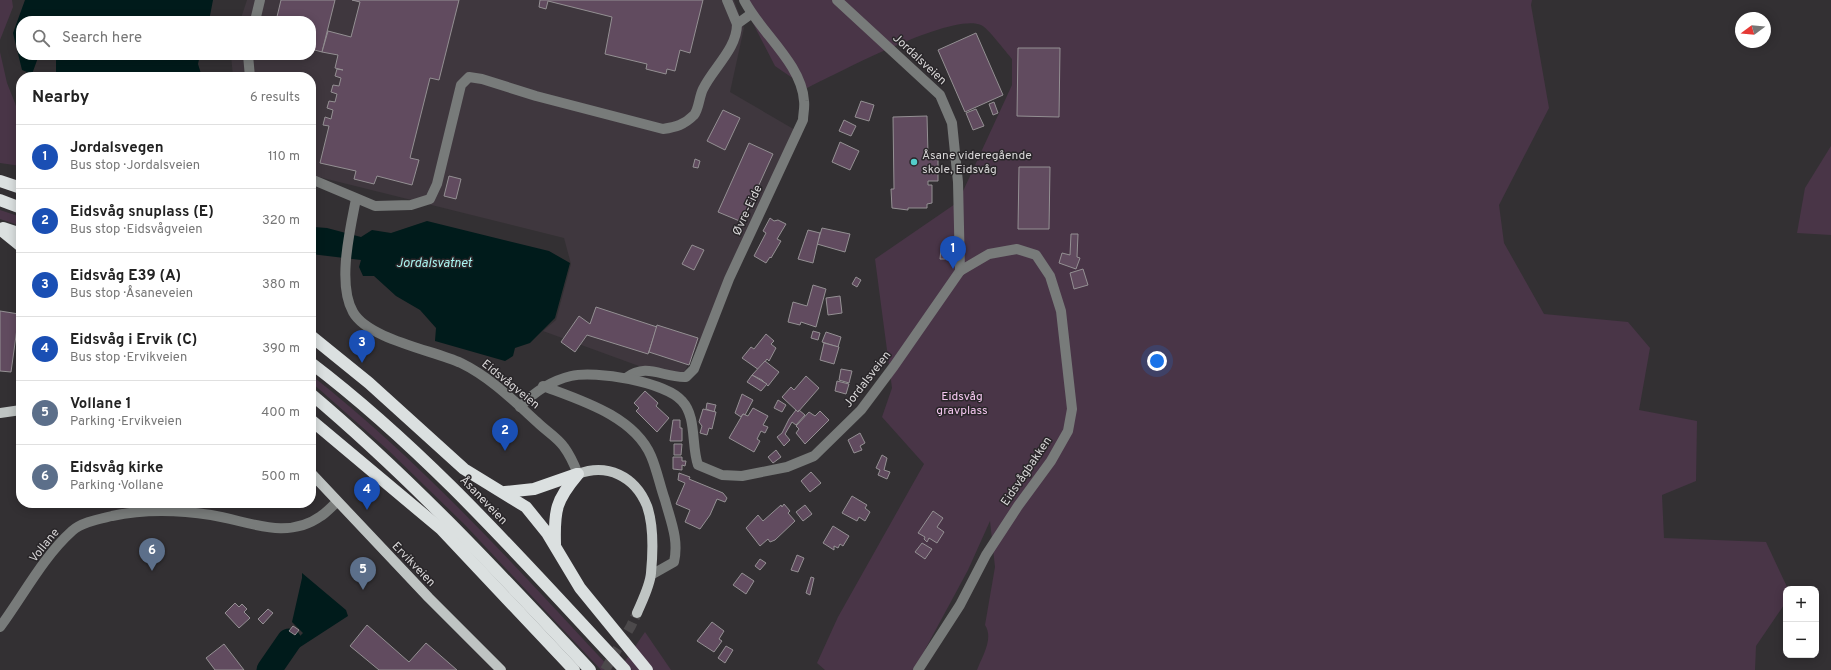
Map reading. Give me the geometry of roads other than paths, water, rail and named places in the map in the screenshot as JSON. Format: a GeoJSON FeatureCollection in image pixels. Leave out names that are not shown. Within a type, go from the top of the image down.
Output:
{"type":"FeatureCollection","features":[{"type":"Feature","properties":{"kind":"highway"},"geometry":{"type":"LineString","coordinates":[[0,181],[16,186]]}},
{"type":"Feature","properties":{"kind":"highway"},"geometry":{"type":"LineString","coordinates":[[0,200],[16,206]]}},
{"type":"Feature","properties":{"kind":"highway"},"geometry":{"type":"LineString","coordinates":[[0,228],[16,233]]}},
{"type":"Feature","properties":{"kind":"highway"},"geometry":{"type":"LineString","coordinates":[[0,228],[16,242]]}},
{"type":"Feature","properties":{"kind":"highway"},"geometry":{"type":"LineString","coordinates":[[316,340],[369,383],[464,469],[481,481],[505,492],[526,507],[535,516],[580,588],[646,670]]}},
{"type":"Feature","properties":{"kind":"highway","name":"Åsaneveien"},"geometry":{"type":"LineString","coordinates":[[316,367],[357,400],[426,462],[513,551],[625,670]]}},
{"type":"Feature","properties":{"kind":"highway"},"geometry":{"type":"LineString","coordinates":[[316,398],[373,448],[440,511],[590,670]]}},
{"type":"Feature","properties":{"kind":"highway"},"geometry":{"type":"LineString","coordinates":[[316,424],[441,529],[574,670]]}},
{"type":"Feature","properties":{"kind":"highway"},"geometry":{"type":"LineString","coordinates":[[505,492],[534,489],[578,474]]}},
{"type":"Feature","properties":{"kind":"highway"},"geometry":{"type":"LineString","coordinates":[[555,547],[555,517],[558,502],[562,492],[578,474]]}},
{"type":"Feature","properties":{"kind":"main road"},"geometry":{"type":"LineString","coordinates":[[0,413],[16,411]]}},
{"type":"Feature","properties":{"kind":"main road"},"geometry":{"type":"LineString","coordinates":[[578,474],[598,469],[615,473],[630,482],[647,506],[651,525],[651,574],[637,613]]}},
{"type":"Feature","properties":{"kind":"main road","name":"Ervikveien"},"geometry":{"type":"LineString","coordinates":[[316,479],[477,648],[501,670]]}},
{"type":"Feature","properties":{"kind":"street"},"geometry":{"type":"LineString","coordinates":[[256,16],[260,0]]}},
{"type":"Feature","properties":{"kind":"street"},"geometry":{"type":"LineString","coordinates":[[316,181],[375,206],[411,205],[430,199],[437,184],[461,85],[469,77],[482,79],[536,96],[664,129],[682,125],[695,114],[703,90],[737,33],[737,24],[727,0]]}},
{"type":"Feature","properties":{"kind":"street","name":"Øvre-Eide"},"geometry":{"type":"LineString","coordinates":[[626,378],[635,371],[648,371],[678,378],[686,378],[694,369],[728,279],[803,120],[804,101],[800,84],[792,67],[751,14],[744,0]]}},
{"type":"Feature","properties":{"kind":"street","name":"Jordalsveien"},"geometry":{"type":"LineString","coordinates":[[520,407],[532,394],[543,386],[573,375],[626,378],[666,389],[683,402],[690,415],[694,453],[698,465],[722,475],[742,476],[787,467],[814,456],[861,410],[894,366],[960,271],[958,182],[952,123],[940,95],[838,0]]}},
{"type":"Feature","properties":{"kind":"street"},"geometry":{"type":"LineString","coordinates":[[737,24],[751,14]]}},
{"type":"Feature","properties":{"kind":"street"},"geometry":{"type":"LineString","coordinates":[[248,60],[250,72]]}},
{"type":"Feature","properties":{"kind":"street","name":"Eidsvågveien"},"geometry":{"type":"LineString","coordinates":[[356,199],[350,226],[346,297],[353,312],[360,322],[375,332],[391,339],[431,351],[461,364],[491,382],[558,439],[578,474]]}},
{"type":"Feature","properties":{"kind":"street","name":"Eidsvågbakken"},"geometry":{"type":"LineString","coordinates":[[918,670],[960,605],[986,555],[1018,506],[1051,460],[1068,431],[1072,409],[1060,311],[1050,276],[1036,255],[1017,249],[989,254],[960,271]]}},
{"type":"Feature","properties":{"kind":"street","name":"Eidsvågveien"},"geometry":{"type":"LineString","coordinates":[[543,386],[604,410],[615,417],[642,441],[651,455],[676,535],[677,550],[674,562],[651,574]]}},
{"type":"Feature","properties":{"kind":"street","name":"Vollane"},"geometry":{"type":"LineString","coordinates":[[0,628],[51,554],[74,530],[97,520],[129,512],[169,510],[213,516],[267,529],[286,530],[308,524],[322,516],[337,502]]}},
{"type":"Feature","properties":{"kind":"water"},"geometry":{"type":"Polygon","coordinates":[[[25,0],[213,0],[210,16],[19,16],[25,0]]]}},
{"type":"Feature","properties":{"kind":"water"},"geometry":{"type":"Polygon","coordinates":[[[16,25],[16,45],[13,33],[16,25]]]}},
{"type":"Feature","properties":{"kind":"water"},"geometry":{"type":"Polygon","coordinates":[[[20,60],[37,60],[33,72],[22,70],[20,60]]]}},
{"type":"Feature","properties":{"kind":"water"},"geometry":{"type":"Polygon","coordinates":[[[56,60],[199,60],[198,64],[200,72],[56,72],[56,60]]]}},
{"type":"Feature","properties":{"kind":"water","name":"Jordalsvatnet"},"geometry":{"type":"Polygon","coordinates":[[[427,221],[549,251],[570,263],[555,318],[530,343],[515,348],[513,356],[505,361],[435,341],[436,328],[420,310],[396,296],[374,276],[363,276],[359,267],[361,260],[316,255],[316,227],[327,228],[361,237],[372,230],[391,233],[427,221]]]}},
{"type":"Feature","properties":{"kind":"water"},"geometry":{"type":"Polygon","coordinates":[[[302,573],[346,610],[348,616],[271,666],[289,641],[297,639],[303,633],[292,622],[302,573]]]}},
{"type":"Feature","properties":{"kind":"waterway"},"geometry":{"type":"LineString","coordinates":[[269,670],[289,641]]}},
{"type":"Feature","properties":{"kind":"tunnel"},"geometry":{"type":"LineString","coordinates":[[605,670],[637,613]]}},
{"type":"Feature","properties":{"kind":"place","name":"Åsane videregående skole, Eidsvåg"},"geometry":{"type":"Point","coordinates":[914,162]}},
{"type":"Feature","properties":{"kind":"place","name":"Jordalsvegen"},"geometry":{"type":"Point","coordinates":[953,269]}},
{"type":"Feature","properties":{"kind":"place","name":"Eidsvåg E39 (A)"},"geometry":{"type":"Point","coordinates":[362,363]}},
{"type":"Feature","properties":{"kind":"place","name":"Eidsvåg snuplass (E)"},"geometry":{"type":"Point","coordinates":[505,451]}},
{"type":"Feature","properties":{"kind":"place","name":"Eidsvåg i Ervik (C)"},"geometry":{"type":"Point","coordinates":[367,510]}},
{"type":"Feature","properties":{"kind":"place","name":"Eidsvåg kirke"},"geometry":{"type":"Point","coordinates":[152,571]}},
{"type":"Feature","properties":{"kind":"place","name":"Vollane 1"},"geometry":{"type":"Point","coordinates":[363,590]}},
{"type":"Feature","properties":{"kind":"park label","name":"Eidsvåg gravplass"},"geometry":{"type":"Point","coordinates":[962,403]}}]}
